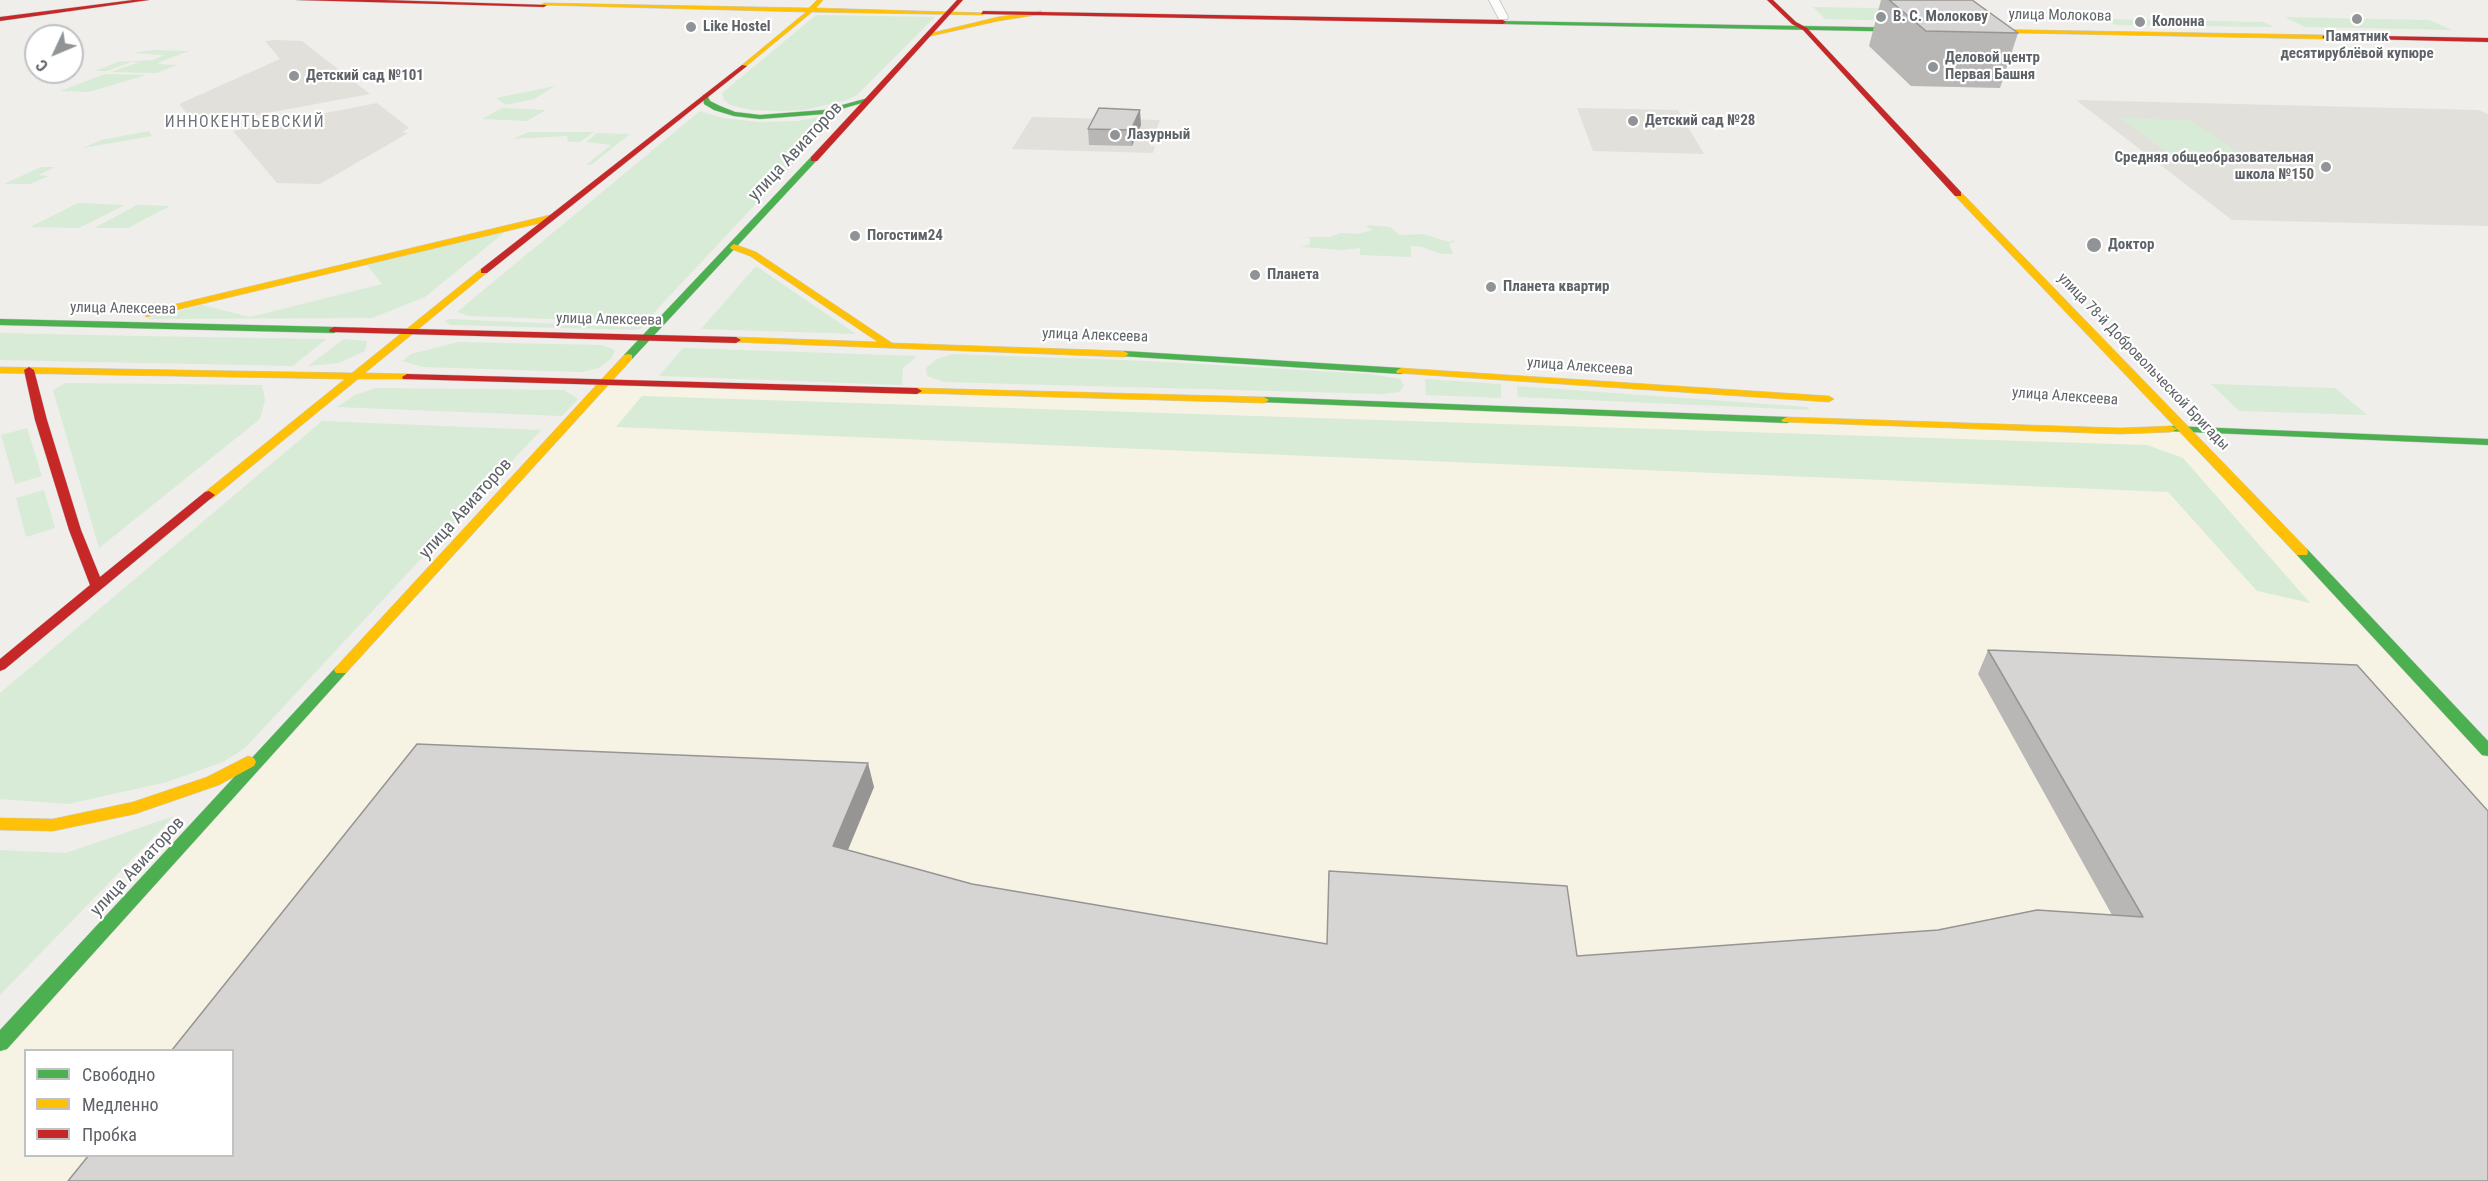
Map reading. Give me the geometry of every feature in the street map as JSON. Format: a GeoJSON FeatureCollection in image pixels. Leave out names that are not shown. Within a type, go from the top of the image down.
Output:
{"type":"FeatureCollection","features":[{"type":"Feature","properties":{"kind":"main road"},"geometry":{"type":"LineString","coordinates":[[0,19],[146,0]]}},
{"type":"Feature","properties":{"kind":"main road"},"geometry":{"type":"LineString","coordinates":[[300,0],[955,6],[1730,22],[1799,26]]}},
{"type":"Feature","properties":{"kind":"main road"},"geometry":{"type":"LineString","coordinates":[[646,0],[816,4]]}},
{"type":"Feature","properties":{"kind":"main road"},"geometry":{"type":"LineString","coordinates":[[0,666],[816,4]]}},
{"type":"Feature","properties":{"kind":"main road"},"geometry":{"type":"LineString","coordinates":[[955,6],[1041,13],[1933,28]]}},
{"type":"Feature","properties":{"kind":"main road","name":"улица Авиаторов"},"geometry":{"type":"LineString","coordinates":[[0,1043],[271,750],[605,382],[734,247],[955,6]]}},
{"type":"Feature","properties":{"kind":"main road"},"geometry":{"type":"LineString","coordinates":[[1730,22],[1763,6]]}},
{"type":"Feature","properties":{"kind":"main road","name":"улица 78-й Добровольческой Бригады"},"geometry":{"type":"LineString","coordinates":[[1763,6],[1799,26],[1991,229],[2186,429],[2488,751]]}},
{"type":"Feature","properties":{"kind":"main road"},"geometry":{"type":"LineString","coordinates":[[931,34],[998,19],[1041,13]]}},
{"type":"Feature","properties":{"kind":"main road","name":"улица Молокова"},"geometry":{"type":"LineString","coordinates":[[2488,35],[1956,28],[2488,40]]}},
{"type":"Feature","properties":{"kind":"main road"},"geometry":{"type":"LineString","coordinates":[[705,96],[707,102],[717,108],[734,114],[760,117],[824,112],[869,100]]}},
{"type":"Feature","properties":{"kind":"main road"},"geometry":{"type":"LineString","coordinates":[[99,325],[550,218]]}},
{"type":"Feature","properties":{"kind":"main road"},"geometry":{"type":"LineString","coordinates":[[734,247],[753,254],[889,345]]}},
{"type":"Feature","properties":{"kind":"main road","name":"улица Алексеева"},"geometry":{"type":"LineString","coordinates":[[0,322],[889,345],[1400,369],[1613,386],[1848,400]]}},
{"type":"Feature","properties":{"kind":"main road"},"geometry":{"type":"LineString","coordinates":[[946,392],[921,369],[957,348]]}},
{"type":"Feature","properties":{"kind":"main road"},"geometry":{"type":"LineString","coordinates":[[1398,403],[1413,398],[1422,390],[1421,382],[1400,369]]}},
{"type":"Feature","properties":{"kind":"main road","name":"улица Алексеева"},"geometry":{"type":"LineString","coordinates":[[0,370],[357,376],[1398,403],[2120,431],[2186,429],[2488,442]]}},
{"type":"Feature","properties":{"kind":"main road"},"geometry":{"type":"LineString","coordinates":[[29,370],[41,420],[75,530],[97,585]]}},
{"type":"Feature","properties":{"kind":"main road","name":"улица Алексеева"},"geometry":{"type":"LineString","coordinates":[[2118,417],[2186,429]]}},
{"type":"Feature","properties":{"kind":"main road"},"geometry":{"type":"LineString","coordinates":[[0,824],[53,825],[135,808],[213,781],[271,750]]}},
{"type":"Feature","properties":{"kind":"street"},"geometry":{"type":"LineString","coordinates":[[1494,0],[1503,17]]}},
{"type":"Feature","properties":{"kind":"shaded area","name":"Детский сад №101"},"geometry":{"type":"Polygon","coordinates":[[[265,41],[302,41],[370,94],[197,126],[179,104],[280,59],[265,41]]]}},
{"type":"Feature","properties":{"kind":"shaded area","name":"Средняя общеобразовательная школа №150"},"geometry":{"type":"Polygon","coordinates":[[[2076,100],[2478,110],[2488,114],[2488,226],[2232,220],[2076,100]]]}},
{"type":"Feature","properties":{"kind":"shaded area"},"geometry":{"type":"Polygon","coordinates":[[[377,103],[409,128],[402,132],[408,133],[320,184],[277,183],[233,131],[377,103]]]}},
{"type":"Feature","properties":{"kind":"shaded area","name":"Детский сад №28"},"geometry":{"type":"Polygon","coordinates":[[[1577,108],[1678,110],[1704,154],[1593,151],[1577,108]]]}},
{"type":"Feature","properties":{"kind":"shaded area"},"geometry":{"type":"Polygon","coordinates":[[[1032,117],[1160,120],[1150,146],[1155,146],[1153,153],[1012,149],[1032,117]]]}},
{"type":"Feature","properties":{"kind":"shaded area"},"geometry":{"type":"Polygon","coordinates":[[[605,382],[2186,429],[2488,751],[2488,1181],[0,1181],[0,1043],[605,382]]]}},
{"type":"Feature","properties":{"kind":"green space"},"geometry":{"type":"Polygon","coordinates":[[[1813,7],[1937,9],[1953,22],[1825,19],[1813,7]]]}},
{"type":"Feature","properties":{"kind":"green space"},"geometry":{"type":"Polygon","coordinates":[[[816,15],[935,17],[857,95],[847,100],[804,110],[779,111],[751,110],[730,105],[724,100],[722,93],[816,15]]]}},
{"type":"Feature","properties":{"kind":"green space"},"geometry":{"type":"Polygon","coordinates":[[[2285,17],[2429,20],[2452,30],[2305,27],[2285,17]]]}},
{"type":"Feature","properties":{"kind":"green space"},"geometry":{"type":"Polygon","coordinates":[[[2104,19],[2263,22],[2274,27],[2115,25],[2104,19]]]}},
{"type":"Feature","properties":{"kind":"green space"},"geometry":{"type":"Polygon","coordinates":[[[153,50],[189,51],[160,62],[158,64],[177,65],[157,73],[111,72],[140,62],[131,62],[107,71],[95,71],[118,62],[153,60],[164,55],[133,53],[153,50]]]}},
{"type":"Feature","properties":{"kind":"green space"},"geometry":{"type":"Polygon","coordinates":[[[105,74],[146,75],[89,92],[60,91],[84,84],[84,82],[105,74]]]}},
{"type":"Feature","properties":{"kind":"green space"},"geometry":{"type":"Polygon","coordinates":[[[555,86],[534,99],[506,105],[496,98],[555,86]]]}},
{"type":"Feature","properties":{"kind":"green space"},"geometry":{"type":"Polygon","coordinates":[[[502,108],[546,110],[527,121],[482,119],[502,108]]]}},
{"type":"Feature","properties":{"kind":"green space"},"geometry":{"type":"Polygon","coordinates":[[[700,111],[722,118],[759,122],[798,121],[841,113],[648,319],[634,322],[469,316],[457,312],[700,111]]]}},
{"type":"Feature","properties":{"kind":"green space"},"geometry":{"type":"Polygon","coordinates":[[[2120,118],[2190,120],[2256,164],[2180,162],[2120,118]]]}},
{"type":"Feature","properties":{"kind":"green space"},"geometry":{"type":"Polygon","coordinates":[[[149,131],[152,136],[83,148],[101,140],[149,131]]]}},
{"type":"Feature","properties":{"kind":"green space"},"geometry":{"type":"Polygon","coordinates":[[[529,132],[594,132],[580,142],[568,142],[567,136],[513,139],[529,132]]]}},
{"type":"Feature","properties":{"kind":"green space"},"geometry":{"type":"Polygon","coordinates":[[[597,133],[630,134],[591,165],[586,165],[611,145],[586,142],[597,133]]]}},
{"type":"Feature","properties":{"kind":"green space"},"geometry":{"type":"Polygon","coordinates":[[[41,167],[55,167],[39,175],[49,176],[30,184],[4,184],[41,167]]]}},
{"type":"Feature","properties":{"kind":"green space"},"geometry":{"type":"Polygon","coordinates":[[[78,203],[125,205],[79,228],[30,227],[78,203]]]}},
{"type":"Feature","properties":{"kind":"green space"},"geometry":{"type":"Polygon","coordinates":[[[137,205],[170,206],[128,228],[94,228],[137,205]]]}},
{"type":"Feature","properties":{"kind":"green space"},"geometry":{"type":"Polygon","coordinates":[[[1366,226],[1390,227],[1400,235],[1423,234],[1449,242],[1453,240],[1455,241],[1449,244],[1453,254],[1441,254],[1422,247],[1411,246],[1411,257],[1360,255],[1360,248],[1342,250],[1301,247],[1310,244],[1310,238],[1305,237],[1330,237],[1341,233],[1357,234],[1372,230],[1366,226]]]}},
{"type":"Feature","properties":{"kind":"green space"},"geometry":{"type":"Polygon","coordinates":[[[506,231],[425,297],[372,318],[146,319],[202,305],[250,317],[382,284],[367,265],[506,231]]]}},
{"type":"Feature","properties":{"kind":"green space"},"geometry":{"type":"Polygon","coordinates":[[[756,266],[856,334],[701,329],[756,266]]]}},
{"type":"Feature","properties":{"kind":"green space"},"geometry":{"type":"Polygon","coordinates":[[[448,319],[632,327],[641,325],[643,328],[634,330],[451,325],[445,322],[448,319]]]}},
{"type":"Feature","properties":{"kind":"green space"},"geometry":{"type":"Polygon","coordinates":[[[0,333],[326,339],[293,366],[0,360],[0,333]]]}},
{"type":"Feature","properties":{"kind":"green space"},"geometry":{"type":"Polygon","coordinates":[[[344,339],[367,341],[365,351],[339,363],[308,366],[344,339]]]}},
{"type":"Feature","properties":{"kind":"green space"},"geometry":{"type":"Polygon","coordinates":[[[458,342],[602,345],[615,350],[612,358],[599,368],[581,372],[423,367],[402,361],[411,354],[458,342]]]}},
{"type":"Feature","properties":{"kind":"green space"},"geometry":{"type":"Polygon","coordinates":[[[683,348],[917,356],[903,368],[902,385],[659,376],[683,348]]]}},
{"type":"Feature","properties":{"kind":"green space"},"geometry":{"type":"Polygon","coordinates":[[[953,354],[1148,361],[1369,374],[1400,379],[1404,386],[1399,392],[1383,394],[944,382],[927,376],[926,368],[937,359],[953,354]]]}},
{"type":"Feature","properties":{"kind":"green space"},"geometry":{"type":"Polygon","coordinates":[[[1425,379],[1501,384],[1501,398],[1426,395],[1425,379]]]}},
{"type":"Feature","properties":{"kind":"green space"},"geometry":{"type":"Polygon","coordinates":[[[66,383],[262,385],[265,400],[260,419],[99,548],[53,390],[66,383]]]}},
{"type":"Feature","properties":{"kind":"green space"},"geometry":{"type":"Polygon","coordinates":[[[2211,384],[2335,388],[2367,415],[2239,411],[2211,384]]]}},
{"type":"Feature","properties":{"kind":"green space"},"geometry":{"type":"Polygon","coordinates":[[[1517,386],[1808,407],[1809,410],[1518,397],[1517,386]]]}},
{"type":"Feature","properties":{"kind":"green space"},"geometry":{"type":"Polygon","coordinates":[[[376,388],[564,390],[578,399],[562,416],[337,407],[355,395],[376,388]]]}},
{"type":"Feature","properties":{"kind":"green space"},"geometry":{"type":"Polygon","coordinates":[[[642,396],[2147,445],[2183,458],[2310,603],[2257,591],[2168,492],[616,427],[642,396]]]}},
{"type":"Feature","properties":{"kind":"green space"},"geometry":{"type":"Polygon","coordinates":[[[322,421],[541,430],[245,748],[223,762],[167,782],[68,804],[0,799],[0,693],[322,421]]]}},
{"type":"Feature","properties":{"kind":"green space"},"geometry":{"type":"Polygon","coordinates":[[[27,428],[42,476],[15,484],[1,435],[27,428]]]}},
{"type":"Feature","properties":{"kind":"green space"},"geometry":{"type":"Polygon","coordinates":[[[44,490],[55,528],[26,537],[16,498],[44,490]]]}},
{"type":"Feature","properties":{"kind":"green space"},"geometry":{"type":"Polygon","coordinates":[[[174,816],[0,995],[0,850],[66,853],[174,816]]]}},
{"type":"Feature","properties":{"kind":"building"},"geometry":{"type":"Polygon","coordinates":[[[1889,0],[1972,0],[2018,33],[1926,31],[1889,0]]]}},
{"type":"Feature","properties":{"kind":"building"},"geometry":{"type":"Polygon","coordinates":[[[1099,108],[1140,110],[1131,130],[1088,129],[1099,108]]]}},
{"type":"Feature","properties":{"kind":"building"},"geometry":{"type":"Polygon","coordinates":[[[1988,650],[2357,665],[2488,811],[2488,1181],[68,1181],[87,1157],[234,1157],[234,1049],[173,1049],[417,744],[868,763],[833,846],[972,884],[1327,944],[1329,871],[1567,886],[1577,956],[1938,930],[2037,910],[2143,917],[1988,650]]]}},
{"type":"Feature","properties":{"kind":"traffic: fast"},"geometry":{"type":"LineString","coordinates":[[1503,22],[1919,30]]}},
{"type":"Feature","properties":{"kind":"traffic: fast"},"geometry":{"type":"LineString","coordinates":[[705,96],[707,102],[717,108],[734,114],[760,117],[824,112],[868,100]]}},
{"type":"Feature","properties":{"kind":"traffic: fast"},"geometry":{"type":"LineString","coordinates":[[628,357],[814,159]]}},
{"type":"Feature","properties":{"kind":"traffic: fast"},"geometry":{"type":"LineString","coordinates":[[0,322],[334,330]]}},
{"type":"Feature","properties":{"kind":"traffic: fast"},"geometry":{"type":"LineString","coordinates":[[1124,354],[1401,371]]}},
{"type":"Feature","properties":{"kind":"traffic: fast"},"geometry":{"type":"LineString","coordinates":[[1264,400],[1787,420]]}},
{"type":"Feature","properties":{"kind":"traffic: fast"},"geometry":{"type":"LineString","coordinates":[[2171,429],[2488,442]]}},
{"type":"Feature","properties":{"kind":"traffic: fast"},"geometry":{"type":"LineString","coordinates":[[2302,552],[2488,751]]}},
{"type":"Feature","properties":{"kind":"traffic: fast"},"geometry":{"type":"LineString","coordinates":[[0,1043],[341,670]]}},
{"type":"Feature","properties":{"kind":"traffic: slow"},"geometry":{"type":"LineString","coordinates":[[744,66],[807,14],[820,0]]}},
{"type":"Feature","properties":{"kind":"traffic: slow"},"geometry":{"type":"LineString","coordinates":[[544,5],[983,13]]}},
{"type":"Feature","properties":{"kind":"traffic: slow"},"geometry":{"type":"LineString","coordinates":[[931,34],[998,19],[1041,13]]}},
{"type":"Feature","properties":{"kind":"traffic: slow"},"geometry":{"type":"LineString","coordinates":[[1971,31],[2324,37]]}},
{"type":"Feature","properties":{"kind":"traffic: slow"},"geometry":{"type":"LineString","coordinates":[[1958,194],[2302,552]]}},
{"type":"Feature","properties":{"kind":"traffic: slow"},"geometry":{"type":"LineString","coordinates":[[147,314],[550,218]]}},
{"type":"Feature","properties":{"kind":"traffic: slow"},"geometry":{"type":"LineString","coordinates":[[734,247],[753,254],[889,345]]}},
{"type":"Feature","properties":{"kind":"traffic: slow"},"geometry":{"type":"LineString","coordinates":[[209,495],[484,271]]}},
{"type":"Feature","properties":{"kind":"traffic: slow"},"geometry":{"type":"LineString","coordinates":[[736,340],[1124,354]]}},
{"type":"Feature","properties":{"kind":"traffic: slow"},"geometry":{"type":"LineString","coordinates":[[341,670],[628,357]]}},
{"type":"Feature","properties":{"kind":"traffic: slow"},"geometry":{"type":"LineString","coordinates":[[0,370],[407,377]]}},
{"type":"Feature","properties":{"kind":"traffic: slow"},"geometry":{"type":"LineString","coordinates":[[1401,371],[1829,399]]}},
{"type":"Feature","properties":{"kind":"traffic: slow"},"geometry":{"type":"LineString","coordinates":[[917,391],[1264,400]]}},
{"type":"Feature","properties":{"kind":"traffic: slow"},"geometry":{"type":"LineString","coordinates":[[1787,420],[2120,431],[2171,429]]}},
{"type":"Feature","properties":{"kind":"traffic: slow"},"geometry":{"type":"LineString","coordinates":[[0,824],[53,825],[135,808],[213,781],[248,762]]}},
{"type":"Feature","properties":{"kind":"traffic: jam"},"geometry":{"type":"LineString","coordinates":[[0,19],[146,0]]}},
{"type":"Feature","properties":{"kind":"traffic: jam"},"geometry":{"type":"LineString","coordinates":[[300,0],[544,5]]}},
{"type":"Feature","properties":{"kind":"traffic: jam"},"geometry":{"type":"LineString","coordinates":[[814,159],[960,0]]}},
{"type":"Feature","properties":{"kind":"traffic: jam"},"geometry":{"type":"LineString","coordinates":[[1770,0],[1794,23],[1805,29],[1958,194]]}},
{"type":"Feature","properties":{"kind":"traffic: jam"},"geometry":{"type":"LineString","coordinates":[[983,13],[1503,22]]}},
{"type":"Feature","properties":{"kind":"traffic: jam"},"geometry":{"type":"LineString","coordinates":[[2324,37],[2488,40]]}},
{"type":"Feature","properties":{"kind":"traffic: jam"},"geometry":{"type":"LineString","coordinates":[[484,271],[744,66]]}},
{"type":"Feature","properties":{"kind":"traffic: jam"},"geometry":{"type":"LineString","coordinates":[[334,330],[736,340]]}},
{"type":"Feature","properties":{"kind":"traffic: jam"},"geometry":{"type":"LineString","coordinates":[[29,370],[41,420],[75,530],[97,585]]}},
{"type":"Feature","properties":{"kind":"traffic: jam"},"geometry":{"type":"LineString","coordinates":[[407,377],[917,391]]}},
{"type":"Feature","properties":{"kind":"traffic: jam"},"geometry":{"type":"LineString","coordinates":[[0,666],[209,495]]}},
{"type":"Feature","properties":{"kind":"place","name":"В. С. Молокову"},"geometry":{"type":"Point","coordinates":[1881,17]}},
{"type":"Feature","properties":{"kind":"place","name":"Памятник десятирублёвой купюре"},"geometry":{"type":"Point","coordinates":[2357,19]}},
{"type":"Feature","properties":{"kind":"place","name":"Колонна"},"geometry":{"type":"Point","coordinates":[2140,22]}},
{"type":"Feature","properties":{"kind":"place","name":"Like Hostel"},"geometry":{"type":"Point","coordinates":[691,27]}},
{"type":"Feature","properties":{"kind":"place","name":"Деловой центр Первая Башня"},"geometry":{"type":"Point","coordinates":[1933,67]}},
{"type":"Feature","properties":{"kind":"place","name":"Детский сад №101"},"geometry":{"type":"Point","coordinates":[294,76]}},
{"type":"Feature","properties":{"kind":"place","name":"Детский сад №28"},"geometry":{"type":"Point","coordinates":[1633,121]}},
{"type":"Feature","properties":{"kind":"place","name":"Лазурный"},"geometry":{"type":"Point","coordinates":[1115,135]}},
{"type":"Feature","properties":{"kind":"place","name":"Средняя общеобразовательная школа №150"},"geometry":{"type":"Point","coordinates":[2326,167]}},
{"type":"Feature","properties":{"kind":"place","name":"Погостим24"},"geometry":{"type":"Point","coordinates":[855,236]}},
{"type":"Feature","properties":{"kind":"place","name":"Доктор"},"geometry":{"type":"Point","coordinates":[2094,245]}},
{"type":"Feature","properties":{"kind":"place","name":"Планета"},"geometry":{"type":"Point","coordinates":[1255,275]}},
{"type":"Feature","properties":{"kind":"place","name":"Планета квартир"},"geometry":{"type":"Point","coordinates":[1491,287]}},
{"type":"Feature","properties":{"kind":"district","name":"ИННОКЕНТЬЕВСКИЙ"},"geometry":{"type":"Point","coordinates":[245,123]}}]}
